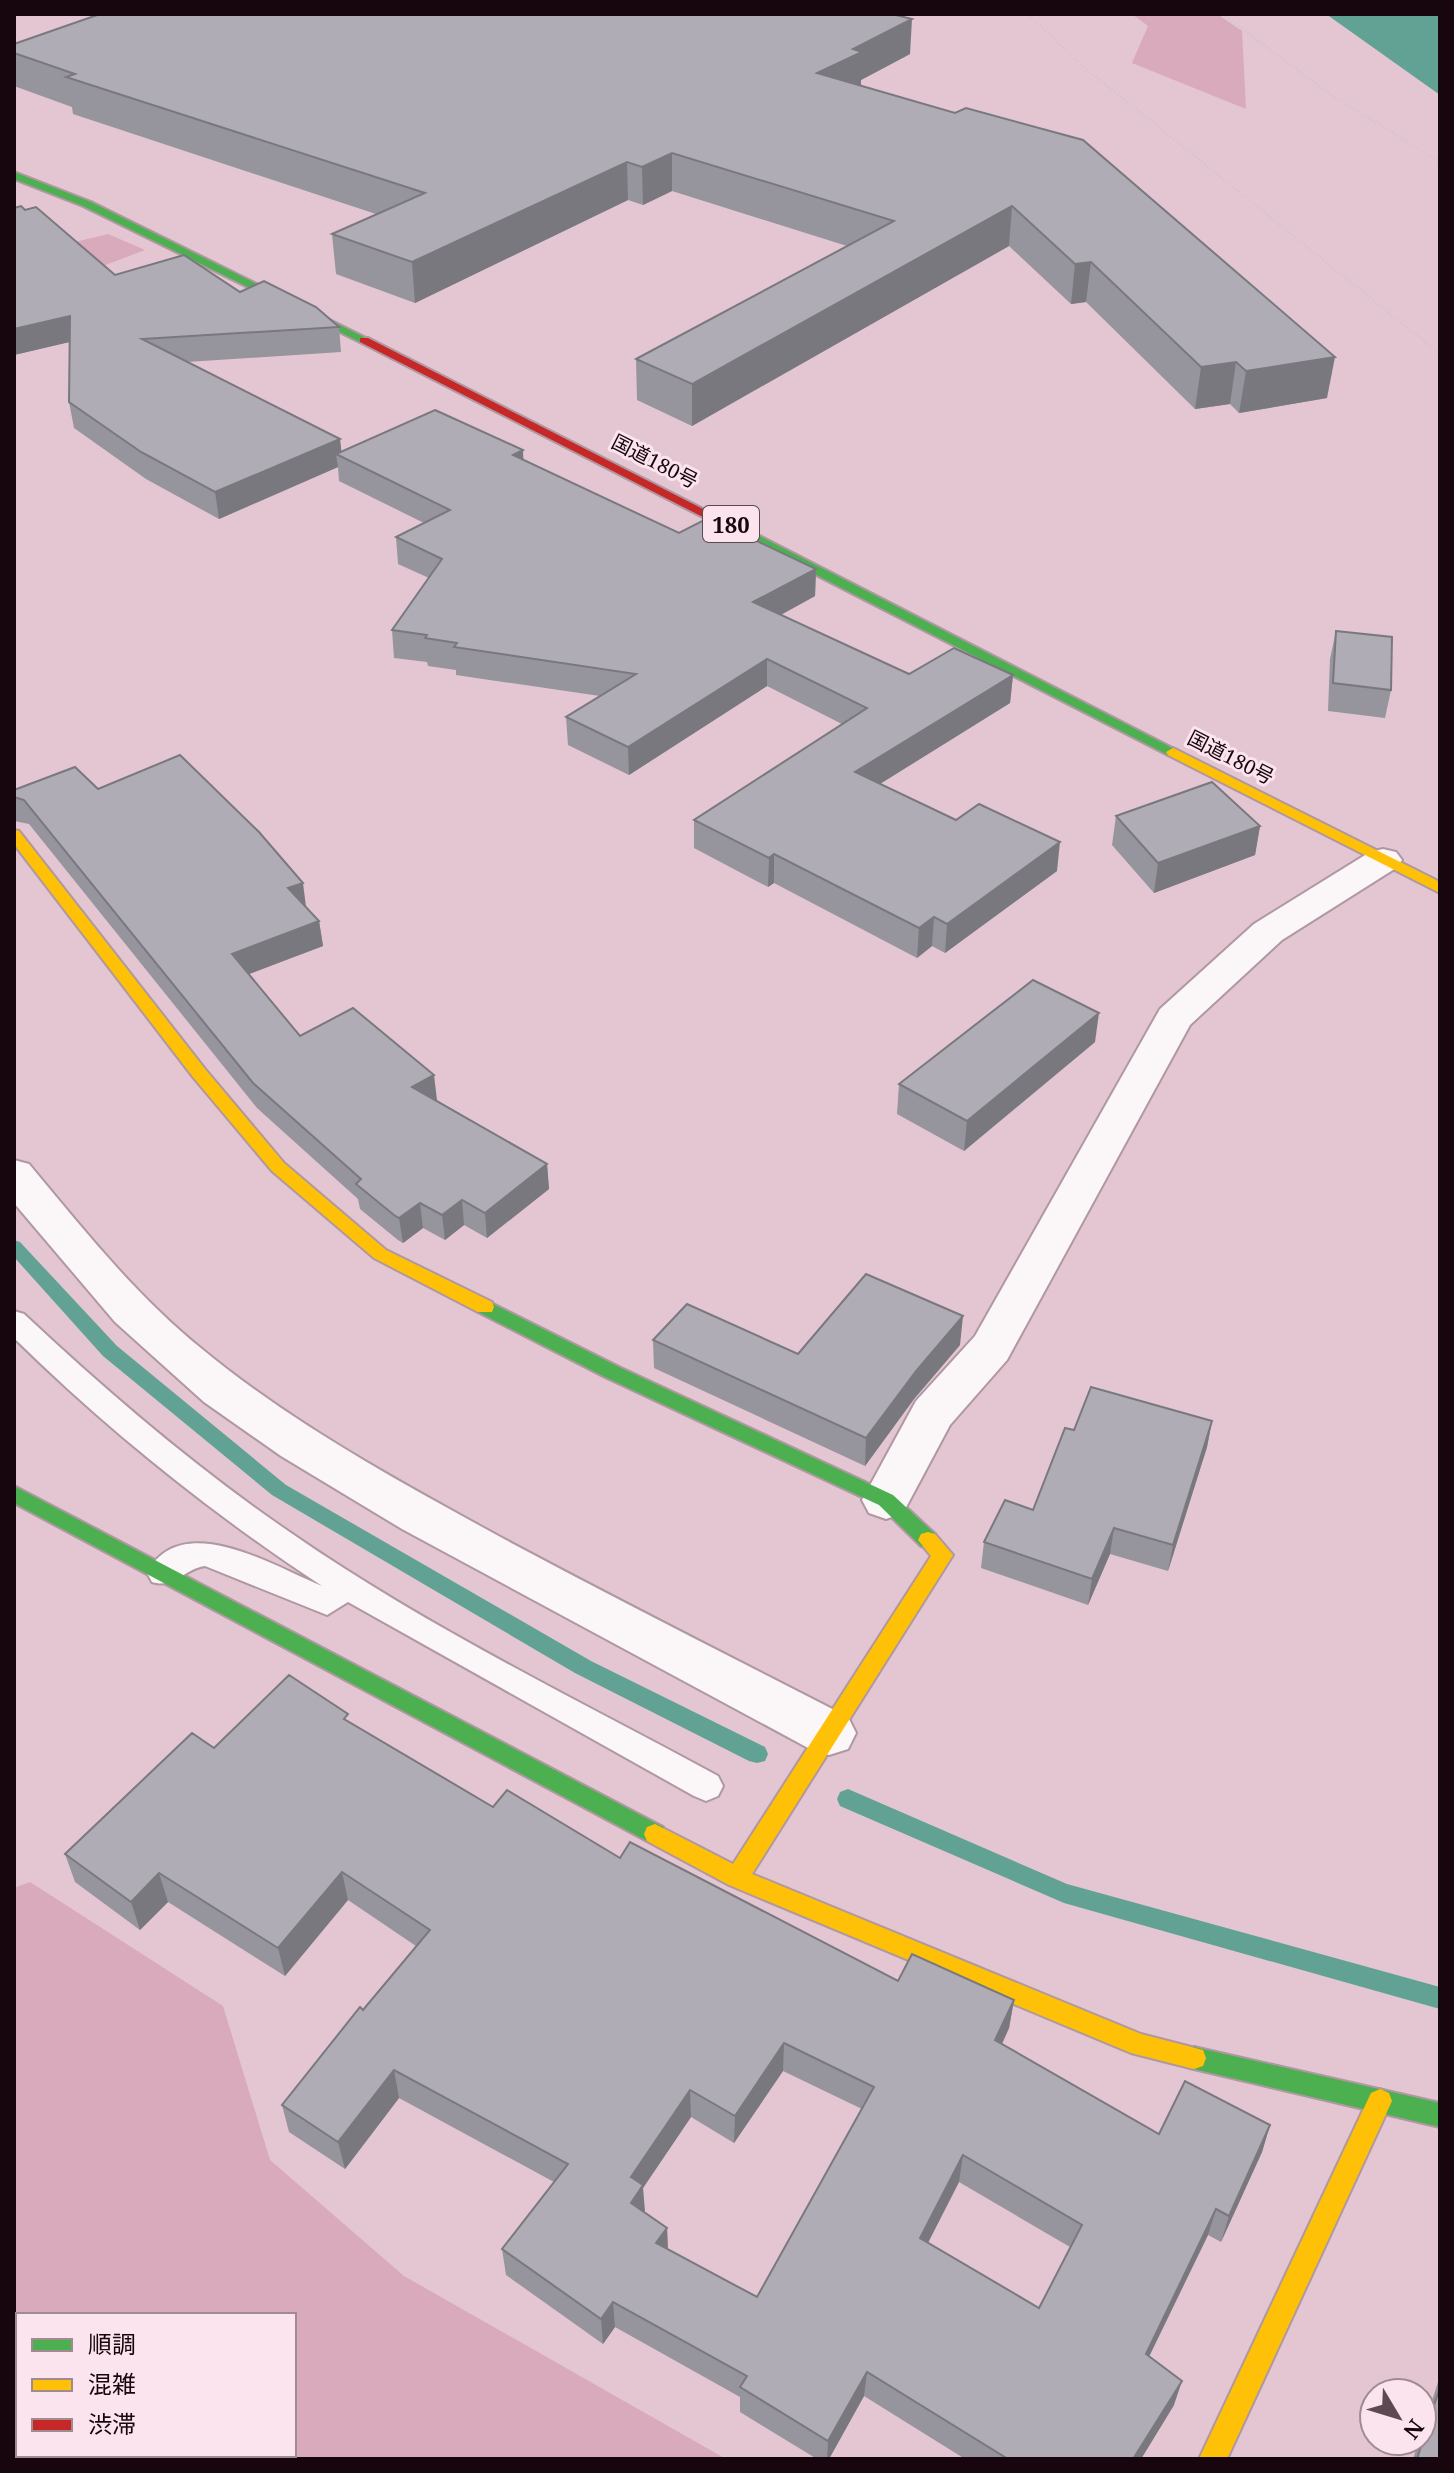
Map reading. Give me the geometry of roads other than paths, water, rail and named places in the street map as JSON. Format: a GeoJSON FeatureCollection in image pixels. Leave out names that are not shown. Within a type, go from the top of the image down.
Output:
{"type":"FeatureCollection","features":[{"type":"Feature","properties":{"kind":"main road","name":"国道180号"},"geometry":{"type":"LineString","coordinates":[[14,175],[87,204],[447,381],[1440,888]]}},
{"type":"Feature","properties":{"kind":"main road"},"geometry":{"type":"LineString","coordinates":[[14,834],[199,1073],[278,1167],[380,1254],[612,1372],[886,1500],[943,1555],[737,1878]]}},
{"type":"Feature","properties":{"kind":"main road"},"geometry":{"type":"LineString","coordinates":[[14,1494],[737,1878],[1140,2045],[1440,2115]]}},
{"type":"Feature","properties":{"kind":"main road"},"geometry":{"type":"LineString","coordinates":[[1213,2459],[1380,2101]]}},
{"type":"Feature","properties":{"kind":"street"},"geometry":{"type":"LineString","coordinates":[[886,1500],[933,1413],[991,1348],[1174,1018],[1268,932],[1383,860]]}},
{"type":"Feature","properties":{"kind":"street"},"geometry":{"type":"LineString","coordinates":[[14,1174],[78,1253],[151,1330],[243,1404],[333,1466],[526,1575],[829,1733]]}},
{"type":"Feature","properties":{"kind":"lane"},"geometry":{"type":"LineString","coordinates":[[14,1321],[94,1398],[214,1495],[347,1584],[706,1786]]}},
{"type":"Feature","properties":{"kind":"lane"},"geometry":{"type":"LineString","coordinates":[[163,1573],[182,1557],[207,1553],[327,1602],[347,1584]]}},
{"type":"Feature","properties":{"kind":"waterway"},"geometry":{"type":"LineString","coordinates":[[14,1246],[110,1351],[279,1490],[583,1667],[757,1754]]}},
{"type":"Feature","properties":{"kind":"waterway"},"geometry":{"type":"LineString","coordinates":[[848,1799],[1064,1893],[1440,1998]]}}]}
